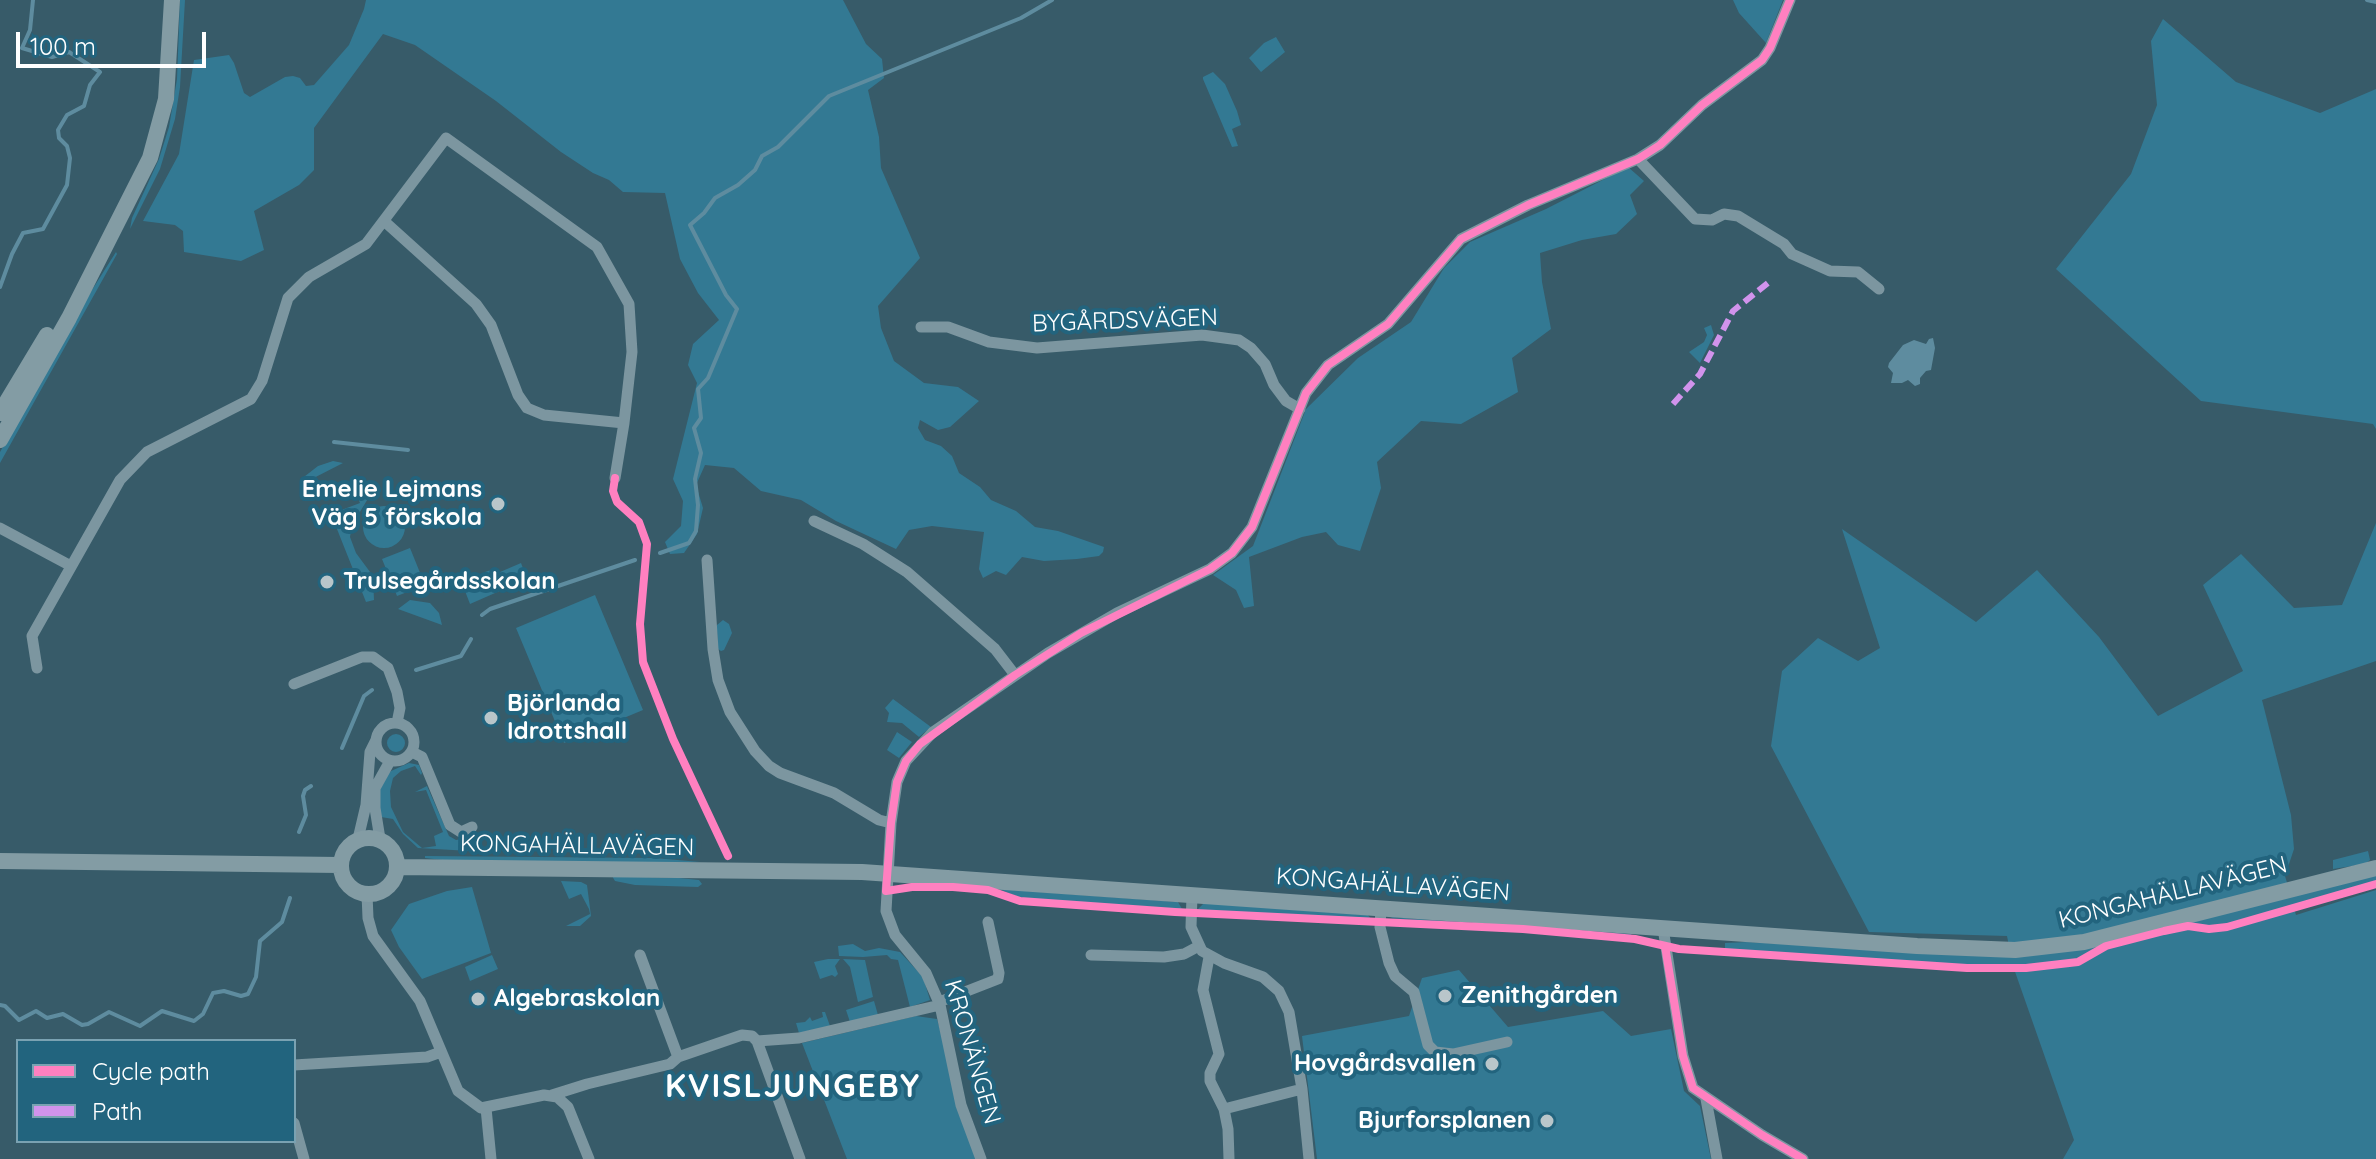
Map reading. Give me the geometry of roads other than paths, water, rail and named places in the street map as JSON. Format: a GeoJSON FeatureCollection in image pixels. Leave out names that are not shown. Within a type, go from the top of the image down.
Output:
{"type":"FeatureCollection","features":[{"type":"Feature","properties":{"kind":"street"},"geometry":{"type":"LineString","coordinates":[[0,440],[139,184],[160,128],[168,76],[172,0]]}},
{"type":"Feature","properties":{"kind":"street","name":"KRONÄNGEN"},"geometry":{"type":"LineString","coordinates":[[981,1159],[961,1105],[940,1004],[926,973],[904,948],[889,924],[886,911],[891,823],[897,782],[911,754],[933,732],[1081,633],[1210,569],[1232,553],[1252,527],[1306,393],[1322,371],[1388,324],[1461,239],[1528,205],[1638,159],[1660,145],[1702,105],[1762,60],[1790,0]]}},
{"type":"Feature","properties":{"kind":"street"},"geometry":{"type":"LineString","coordinates":[[37,668],[32,636],[120,480],[147,452],[251,399],[262,381],[288,298],[309,277],[366,244],[446,138],[597,247],[629,304],[632,352],[615,478]]}},
{"type":"Feature","properties":{"kind":"street"},"geometry":{"type":"LineString","coordinates":[[1638,159],[1695,219],[1712,220],[1724,214],[1738,216],[1784,244],[1792,254],[1830,271],[1858,272],[1879,289]]}},
{"type":"Feature","properties":{"kind":"street"},"geometry":{"type":"LineString","coordinates":[[384,221],[476,304],[491,325],[518,395],[527,408],[544,415],[624,423]]}},
{"type":"Feature","properties":{"kind":"street"},"geometry":{"type":"LineString","coordinates":[[0,413],[54,322],[114,233]]}},
{"type":"Feature","properties":{"kind":"street","name":"BYGÅRDSVÄGEN"},"geometry":{"type":"LineString","coordinates":[[921,327],[948,327],[989,342],[1037,348],[1202,335],[1239,340],[1265,364],[1274,385],[1286,401],[1300,409]]}},
{"type":"Feature","properties":{"kind":"street"},"geometry":{"type":"LineString","coordinates":[[814,521],[863,544],[907,572],[995,649],[1015,675]]}},
{"type":"Feature","properties":{"kind":"street"},"geometry":{"type":"LineString","coordinates":[[0,528],[71,566]]}},
{"type":"Feature","properties":{"kind":"street"},"geometry":{"type":"LineString","coordinates":[[707,560],[718,680],[730,712],[755,751],[780,773],[834,793],[879,820],[891,823]]}},
{"type":"Feature","properties":{"kind":"street"},"geometry":{"type":"LineString","coordinates":[[294,684],[354,659],[373,657],[388,668],[397,692],[400,708],[397,723]]}},
{"type":"Feature","properties":{"kind":"street"},"geometry":{"type":"LineString","coordinates":[[358,839],[366,805],[370,752],[376,739],[385,726],[397,723],[413,733],[415,743],[412,752],[403,760],[390,761],[379,753],[376,739]]}},
{"type":"Feature","properties":{"kind":"street"},"geometry":{"type":"LineString","coordinates":[[412,752],[422,757],[450,825],[461,832],[472,827]]}},
{"type":"Feature","properties":{"kind":"street"},"geometry":{"type":"LineString","coordinates":[[380,839],[375,788],[390,761]]}},
{"type":"Feature","properties":{"kind":"street"},"geometry":{"type":"LineString","coordinates":[[358,839],[380,839],[393,850],[397,867],[390,885],[380,892],[367,894],[350,887],[340,865],[345,849],[358,839]]}},
{"type":"Feature","properties":{"kind":"street"},"geometry":{"type":"LineString","coordinates":[[0,861],[340,865]]}},
{"type":"Feature","properties":{"kind":"street","name":"KONGAHÄLLAVÄGEN"},"geometry":{"type":"LineString","coordinates":[[397,867],[887,874],[1980,950],[2059,947],[2084,942],[2376,868]]}},
{"type":"Feature","properties":{"kind":"street"},"geometry":{"type":"LineString","coordinates":[[367,894],[368,918],[373,936],[420,1001],[458,1091],[474,1105],[486,1108],[552,1095],[670,1064],[678,1057],[742,1035],[752,1036],[757,1041],[800,1159]]}},
{"type":"Feature","properties":{"kind":"street"},"geometry":{"type":"LineString","coordinates":[[1192,895],[1191,927],[1199,946],[1209,957],[1263,977],[1279,991],[1289,1012],[1302,1089],[1309,1159]]}},
{"type":"Feature","properties":{"kind":"street"},"geometry":{"type":"LineString","coordinates":[[1381,908],[1380,927],[1389,963],[1395,976],[1414,992],[1428,1045],[1435,1052],[1453,1054],[1507,1042]]}},
{"type":"Feature","properties":{"kind":"street"},"geometry":{"type":"LineString","coordinates":[[757,1041],[799,1038],[940,1004],[998,979],[988,922]]}},
{"type":"Feature","properties":{"kind":"street"},"geometry":{"type":"LineString","coordinates":[[1663,928],[1688,1079],[1693,1088],[1803,1159]]}},
{"type":"Feature","properties":{"kind":"street"},"geometry":{"type":"LineString","coordinates":[[1091,955],[1164,957],[1184,954],[1199,946]]}},
{"type":"Feature","properties":{"kind":"street"},"geometry":{"type":"LineString","coordinates":[[640,955],[678,1057]]}},
{"type":"Feature","properties":{"kind":"street"},"geometry":{"type":"LineString","coordinates":[[1209,957],[1203,990],[1219,1054],[1210,1073],[1210,1081],[1224,1109],[1229,1159]]}},
{"type":"Feature","properties":{"kind":"street"},"geometry":{"type":"LineString","coordinates":[[296,1065],[427,1057],[441,1052]]}},
{"type":"Feature","properties":{"kind":"street"},"geometry":{"type":"LineString","coordinates":[[1224,1109],[1302,1089]]}},
{"type":"Feature","properties":{"kind":"street"},"geometry":{"type":"LineString","coordinates":[[552,1095],[568,1107],[589,1159]]}},
{"type":"Feature","properties":{"kind":"street"},"geometry":{"type":"LineString","coordinates":[[1706,1099],[1717,1159]]}},
{"type":"Feature","properties":{"kind":"street"},"geometry":{"type":"LineString","coordinates":[[486,1108],[491,1159]]}},
{"type":"Feature","properties":{"kind":"street"},"geometry":{"type":"LineString","coordinates":[[296,1130],[304,1159]]}},
{"type":"Feature","properties":{"kind":"waterway"},"geometry":{"type":"LineString","coordinates":[[0,287],[23,233],[43,229],[67,185],[70,158],[58,130],[67,115],[84,106],[90,85],[100,72],[69,52],[52,57],[22,48],[30,30],[33,0]]}},
{"type":"Feature","properties":{"kind":"waterway"},"geometry":{"type":"LineString","coordinates":[[660,553],[689,543],[696,531],[698,505],[695,479],[701,453],[694,428],[701,418],[698,389],[708,378],[737,309],[726,295],[690,225],[715,198],[738,185],[755,170],[762,156],[778,147],[829,96],[1021,18],[1052,0]]}},
{"type":"Feature","properties":{"kind":"waterway"},"geometry":{"type":"LineString","coordinates":[[2367,0],[2376,2]]}},
{"type":"Feature","properties":{"kind":"waterway"},"geometry":{"type":"LineString","coordinates":[[334,442],[408,450]]}},
{"type":"Feature","properties":{"kind":"waterway"},"geometry":{"type":"LineString","coordinates":[[482,615],[490,609],[635,560]]}},
{"type":"Feature","properties":{"kind":"waterway"},"geometry":{"type":"LineString","coordinates":[[416,670],[461,656],[471,639]]}},
{"type":"Feature","properties":{"kind":"waterway"},"geometry":{"type":"LineString","coordinates":[[342,748],[364,696],[372,690]]}},
{"type":"Feature","properties":{"kind":"waterway"},"geometry":{"type":"LineString","coordinates":[[299,832],[306,815],[303,796],[311,786]]}},
{"type":"Feature","properties":{"kind":"waterway"},"geometry":{"type":"LineString","coordinates":[[0,1005],[19,1020],[36,1011],[47,1018],[63,1014],[82,1025],[109,1012],[140,1026],[162,1011],[194,1021],[203,1014],[213,993],[248,994],[256,977],[260,941],[282,922],[290,898]]}},
{"type":"Feature","properties":{"kind":"place","name":"Emelie Lejmans Väg 5 förskola"},"geometry":{"type":"Point","coordinates":[498,504]}},
{"type":"Feature","properties":{"kind":"place","name":"Trulsegårdsskolan"},"geometry":{"type":"Point","coordinates":[327,582]}},
{"type":"Feature","properties":{"kind":"place","name":"Björlanda Idrottshall"},"geometry":{"type":"Point","coordinates":[491,718]}},
{"type":"Feature","properties":{"kind":"place","name":"Zenithgården"},"geometry":{"type":"Point","coordinates":[1445,996]}},
{"type":"Feature","properties":{"kind":"place","name":"Algebraskolan"},"geometry":{"type":"Point","coordinates":[478,999]}},
{"type":"Feature","properties":{"kind":"place","name":"Hovgårdsvallen"},"geometry":{"type":"Point","coordinates":[1492,1064]}},
{"type":"Feature","properties":{"kind":"place","name":"Bjurforsplanen"},"geometry":{"type":"Point","coordinates":[1547,1121]}},
{"type":"Feature","properties":{"kind":"district","name":"KVISLJUNGEBY"},"geometry":{"type":"Point","coordinates":[793,1087]}}]}
